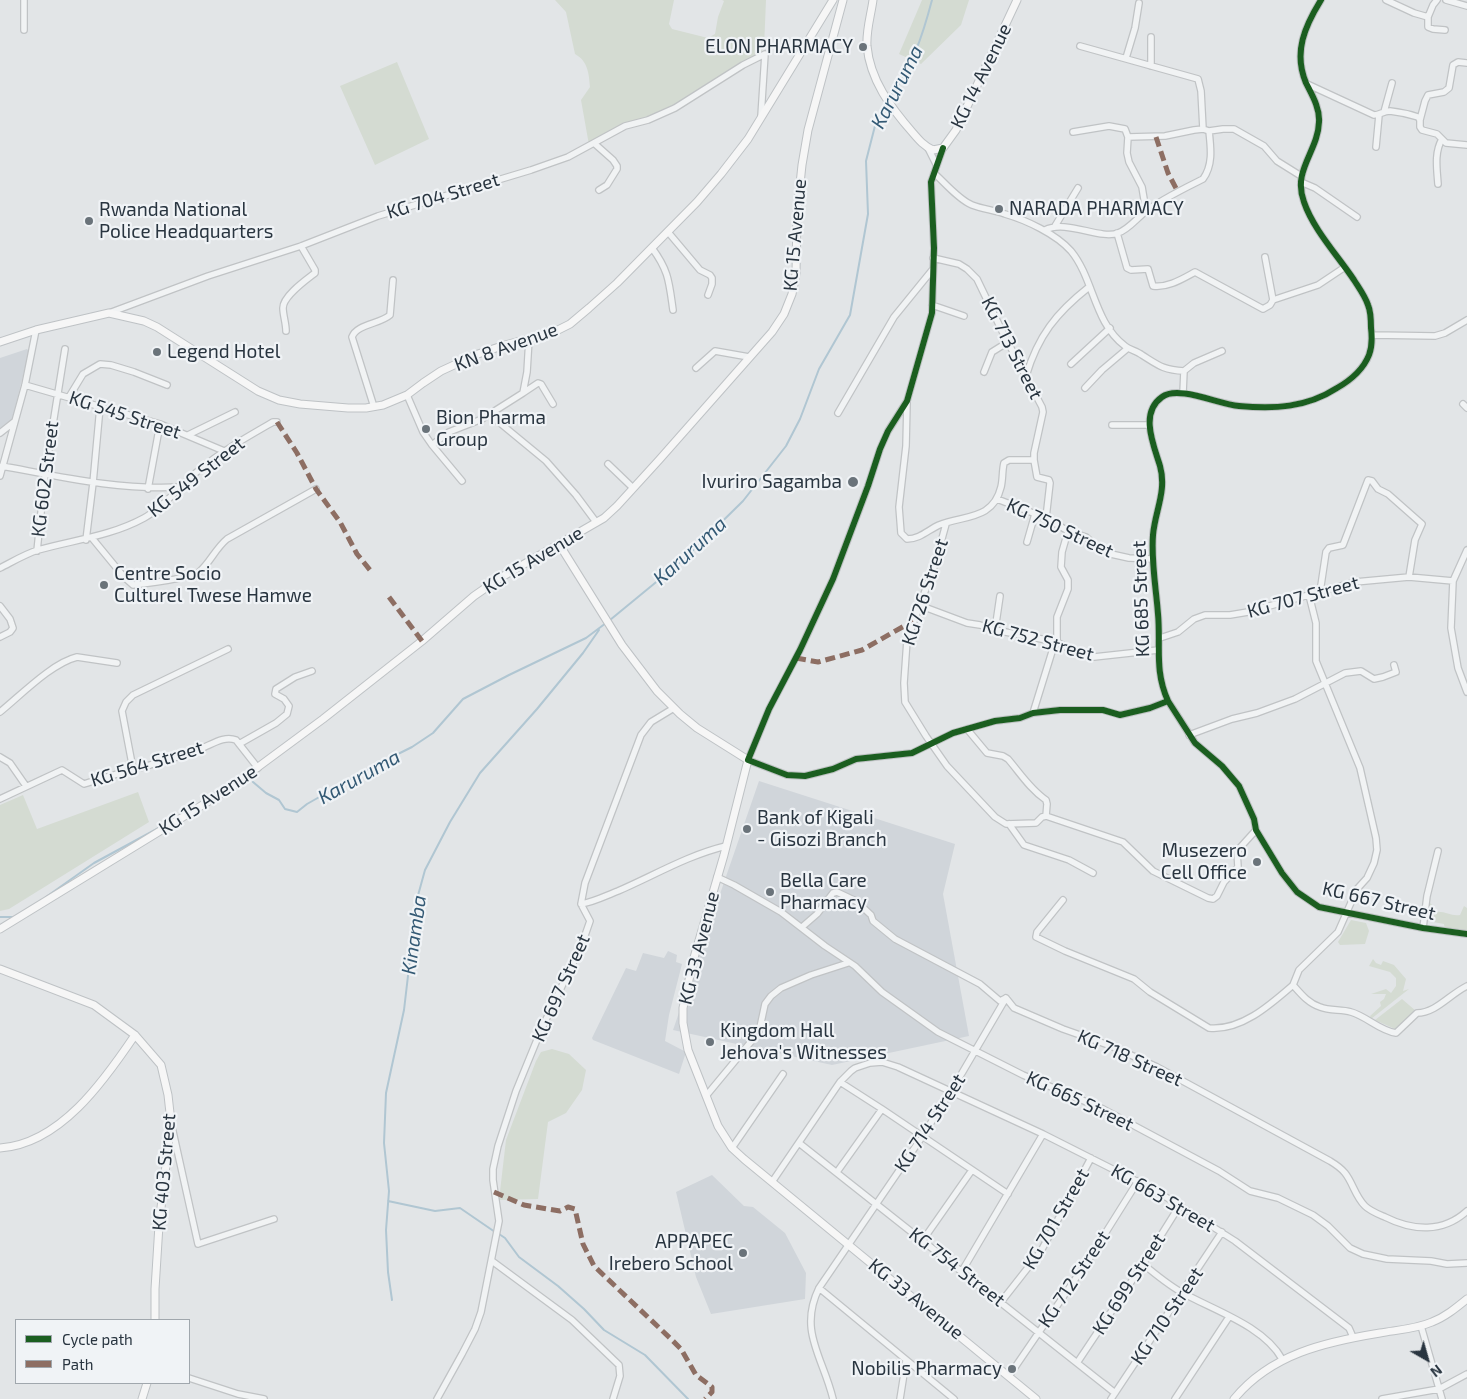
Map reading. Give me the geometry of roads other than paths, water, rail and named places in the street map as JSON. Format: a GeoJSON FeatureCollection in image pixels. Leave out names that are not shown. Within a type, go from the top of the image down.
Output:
{"type":"FeatureCollection","features":[{"type":"Feature","properties":{"kind":"main road"},"geometry":{"type":"LineString","coordinates":[[833,0],[840,11]]}},
{"type":"Feature","properties":{"kind":"main road","name":"KN 8 Avenue"},"geometry":{"type":"LineString","coordinates":[[0,342],[36,330],[109,313],[144,321],[157,327],[258,391],[279,400],[328,407],[366,408],[407,395],[423,383],[461,361],[505,345],[554,332],[570,324],[617,283],[697,202],[748,139],[799,52],[833,0]]}},
{"type":"Feature","properties":{"kind":"main road","name":"KG 15 Avenue"},"geometry":{"type":"LineString","coordinates":[[0,929],[210,801],[323,720],[422,641],[474,596],[500,578],[596,522],[617,506],[772,332],[784,314],[792,294],[796,274],[799,190],[808,130],[843,0]]}},
{"type":"Feature","properties":{"kind":"main road"},"geometry":{"type":"LineString","coordinates":[[873,0],[867,42],[875,79],[894,110],[920,142],[928,148]]}},
{"type":"Feature","properties":{"kind":"main road","name":"KG 14 Avenue"},"geometry":{"type":"LineString","coordinates":[[928,148],[937,150],[943,148],[956,130],[1017,0]]}},
{"type":"Feature","properties":{"kind":"main road"},"geometry":{"type":"LineString","coordinates":[[827,9],[837,24]]}},
{"type":"Feature","properties":{"kind":"main road"},"geometry":{"type":"LineString","coordinates":[[821,20],[837,24]]}},
{"type":"Feature","properties":{"kind":"main road"},"geometry":{"type":"LineString","coordinates":[[559,544],[622,645],[654,686],[696,728],[748,760]]}},
{"type":"Feature","properties":{"kind":"main road","name":"KG 33 Avenue"},"geometry":{"type":"LineString","coordinates":[[748,760],[693,961],[683,1008],[688,1050],[718,1126],[732,1148],[744,1159],[1036,1399]]}},
{"type":"Feature","properties":{"kind":"main road","name":"KG 403 Street"},"geometry":{"type":"LineString","coordinates":[[0,969],[94,1005],[134,1035],[161,1065],[168,1095],[171,1122],[159,1225],[155,1289],[156,1319]]}},
{"type":"Feature","properties":{"kind":"main road"},"geometry":{"type":"LineString","coordinates":[[0,1148],[18,1146],[30,1142],[57,1126],[105,1076],[134,1035]]}},
{"type":"Feature","properties":{"kind":"main road"},"geometry":{"type":"LineString","coordinates":[[1234,1399],[1251,1382],[1282,1359],[1314,1347],[1353,1337],[1421,1326],[1434,1322],[1467,1299]]}},
{"type":"Feature","properties":{"kind":"main road"},"geometry":{"type":"LineString","coordinates":[[142,1399],[147,1384]]}},
{"type":"Feature","properties":{"kind":"street"},"geometry":{"type":"LineString","coordinates":[[24,0],[24,30]]}},
{"type":"Feature","properties":{"kind":"street"},"geometry":{"type":"LineString","coordinates":[[1112,425],[1149,425],[1152,411],[1159,398],[1168,394],[1183,393],[1237,406],[1294,406],[1310,402],[1328,394],[1356,375],[1364,366],[1370,353],[1372,335],[1368,304],[1312,220],[1301,192],[1301,179],[1306,160],[1316,141],[1320,120],[1302,67],[1301,41],[1310,18],[1321,0]]}},
{"type":"Feature","properties":{"kind":"street"},"geometry":{"type":"LineString","coordinates":[[1386,0],[1428,16]]}},
{"type":"Feature","properties":{"kind":"street"},"geometry":{"type":"LineString","coordinates":[[1437,0],[1428,16],[1428,27],[1445,30]]}},
{"type":"Feature","properties":{"kind":"street"},"geometry":{"type":"LineString","coordinates":[[1446,0],[1467,6]]}},
{"type":"Feature","properties":{"kind":"street"},"geometry":{"type":"LineString","coordinates":[[1126,58],[1138,3]]}},
{"type":"Feature","properties":{"kind":"street"},"geometry":{"type":"LineString","coordinates":[[1151,37],[1151,66]]}},
{"type":"Feature","properties":{"kind":"street"},"geometry":{"type":"LineString","coordinates":[[1045,230],[1055,226],[1108,234],[1117,233],[1133,223],[1146,211],[1203,179],[1209,171],[1211,160],[1199,80],[1080,46]]}},
{"type":"Feature","properties":{"kind":"street","name":"KG 704 Street"},"geometry":{"type":"LineString","coordinates":[[109,313],[208,276],[301,246],[378,216],[568,157],[625,126],[648,120],[688,102],[742,65],[765,54],[761,116]]}},
{"type":"Feature","properties":{"kind":"street"},"geometry":{"type":"LineString","coordinates":[[1467,63],[1458,62],[1453,65],[1449,88],[1444,92],[1428,95],[1420,120],[1421,129],[1437,134],[1448,143],[1467,145]]}},
{"type":"Feature","properties":{"kind":"street"},"geometry":{"type":"LineString","coordinates":[[1376,147],[1382,113],[1392,83]]}},
{"type":"Feature","properties":{"kind":"street"},"geometry":{"type":"LineString","coordinates":[[1307,84],[1374,115],[1389,111],[1415,116],[1420,120]]}},
{"type":"Feature","properties":{"kind":"street"},"geometry":{"type":"LineString","coordinates":[[1073,132],[1116,126],[1125,129],[1128,137],[1127,153],[1129,162],[1142,187],[1146,211]]}},
{"type":"Feature","properties":{"kind":"street"},"geometry":{"type":"LineString","coordinates":[[1128,137],[1156,137],[1194,130],[1234,129],[1264,146],[1277,161],[1357,216]]}},
{"type":"Feature","properties":{"kind":"street"},"geometry":{"type":"LineString","coordinates":[[1438,184],[1436,161],[1442,139]]}},
{"type":"Feature","properties":{"kind":"street"},"geometry":{"type":"LineString","coordinates":[[595,144],[613,160],[616,166],[607,184],[599,190]]}},
{"type":"Feature","properties":{"kind":"street"},"geometry":{"type":"LineString","coordinates":[[928,148],[936,164]]}},
{"type":"Feature","properties":{"kind":"street"},"geometry":{"type":"LineString","coordinates":[[943,148],[936,164],[931,193],[932,305],[921,354],[907,401],[906,446],[899,508],[901,533],[907,539],[913,539],[939,526],[983,513],[997,499],[1004,463],[1009,460],[1034,460],[1037,476],[1048,480],[1050,483],[1046,518]]}},
{"type":"Feature","properties":{"kind":"street"},"geometry":{"type":"LineString","coordinates":[[934,173],[970,204],[1004,213],[1045,230],[1066,245],[1078,260],[1116,338],[1155,365],[1184,371],[1202,359],[1222,351]]}},
{"type":"Feature","properties":{"kind":"street"},"geometry":{"type":"LineString","coordinates":[[1055,226],[1078,188]]}},
{"type":"Feature","properties":{"kind":"street"},"geometry":{"type":"LineString","coordinates":[[668,232],[700,270],[712,278],[708,295]]}},
{"type":"Feature","properties":{"kind":"street"},"geometry":{"type":"LineString","coordinates":[[1117,233],[1127,268],[1129,270],[1148,269],[1153,286],[1164,286],[1179,281],[1194,272],[1263,309],[1270,305],[1273,300],[1318,284],[1345,267]]}},
{"type":"Feature","properties":{"kind":"street"},"geometry":{"type":"LineString","coordinates":[[286,331],[284,303],[315,270],[301,246]]}},
{"type":"Feature","properties":{"kind":"street"},"geometry":{"type":"LineString","coordinates":[[652,248],[667,271],[673,310]]}},
{"type":"Feature","properties":{"kind":"street"},"geometry":{"type":"LineString","coordinates":[[1266,257],[1273,300]]}},
{"type":"Feature","properties":{"kind":"street","name":"KG 713 Street"},"geometry":{"type":"LineString","coordinates":[[933,258],[959,264],[977,279],[1043,409],[1034,460]]}},
{"type":"Feature","properties":{"kind":"street"},"geometry":{"type":"LineString","coordinates":[[838,413],[894,317],[933,269]]}},
{"type":"Feature","properties":{"kind":"street"},"geometry":{"type":"LineString","coordinates":[[374,407],[352,337],[356,330],[390,315],[393,280]]}},
{"type":"Feature","properties":{"kind":"street"},"geometry":{"type":"LineString","coordinates":[[1026,376],[1043,333],[1069,304],[1089,286]]}},
{"type":"Feature","properties":{"kind":"street"},"geometry":{"type":"LineString","coordinates":[[932,305],[964,316]]}},
{"type":"Feature","properties":{"kind":"street"},"geometry":{"type":"LineString","coordinates":[[1372,335],[1435,336],[1445,333],[1467,320]]}},
{"type":"Feature","properties":{"kind":"street"},"geometry":{"type":"LineString","coordinates":[[1071,364],[1110,328]]}},
{"type":"Feature","properties":{"kind":"street"},"geometry":{"type":"LineString","coordinates":[[0,476],[25,385],[36,330]]}},
{"type":"Feature","properties":{"kind":"street"},"geometry":{"type":"LineString","coordinates":[[523,393],[527,372],[529,339]]}},
{"type":"Feature","properties":{"kind":"street"},"geometry":{"type":"LineString","coordinates":[[984,372],[992,352],[1008,342]]}},
{"type":"Feature","properties":{"kind":"street"},"geometry":{"type":"LineString","coordinates":[[1085,388],[1102,370],[1128,348]]}},
{"type":"Feature","properties":{"kind":"street","name":"KG 602 Street"},"geometry":{"type":"LineString","coordinates":[[36,551],[45,474],[65,349]]}},
{"type":"Feature","properties":{"kind":"street"},"geometry":{"type":"LineString","coordinates":[[696,368],[715,351],[749,358]]}},
{"type":"Feature","properties":{"kind":"street"},"geometry":{"type":"LineString","coordinates":[[69,397],[83,374],[100,364],[134,372],[167,385]]}},
{"type":"Feature","properties":{"kind":"street"},"geometry":{"type":"LineString","coordinates":[[1183,393],[1184,371]]}},
{"type":"Feature","properties":{"kind":"street"},"geometry":{"type":"LineString","coordinates":[[432,445],[449,432],[476,422],[538,383],[541,384],[553,404]]}},
{"type":"Feature","properties":{"kind":"street","name":"KG 545 Street"},"geometry":{"type":"LineString","coordinates":[[25,385],[160,424],[224,450]]}},
{"type":"Feature","properties":{"kind":"street"},"geometry":{"type":"LineString","coordinates":[[407,395],[423,432],[462,481]]}},
{"type":"Feature","properties":{"kind":"street"},"geometry":{"type":"LineString","coordinates":[[907,401],[888,431],[833,579],[800,650],[769,709],[748,760],[787,774],[805,776],[834,769],[856,759],[912,753],[931,743],[967,729],[1033,713],[1060,710],[1102,710],[1120,714],[1150,708],[1168,701]]}},
{"type":"Feature","properties":{"kind":"street"},"geometry":{"type":"LineString","coordinates":[[100,407],[89,539],[133,585],[190,576],[200,571],[218,546],[227,539],[316,489]]}},
{"type":"Feature","properties":{"kind":"street"},"geometry":{"type":"LineString","coordinates":[[188,435],[235,412]]}},
{"type":"Feature","properties":{"kind":"street"},"geometry":{"type":"LineString","coordinates":[[489,414],[546,461],[581,501],[596,522]]}},
{"type":"Feature","properties":{"kind":"street"},"geometry":{"type":"LineString","coordinates":[[0,433],[14,422]]}},
{"type":"Feature","properties":{"kind":"street","name":"KG 549 Street"},"geometry":{"type":"LineString","coordinates":[[0,568],[36,551],[89,539],[146,517],[160,507],[179,488],[224,450],[273,422],[277,422]]}},
{"type":"Feature","properties":{"kind":"street"},"geometry":{"type":"LineString","coordinates":[[148,489],[160,424]]}},
{"type":"Feature","properties":{"kind":"street","name":"KG 685 Street"},"geometry":{"type":"LineString","coordinates":[[1149,425],[1161,469],[1162,482],[1160,507],[1153,532],[1153,559],[1160,638],[1158,661],[1160,679],[1168,701]]}},
{"type":"Feature","properties":{"kind":"street"},"geometry":{"type":"LineString","coordinates":[[608,464],[633,488]]}},
{"type":"Feature","properties":{"kind":"street"},"geometry":{"type":"LineString","coordinates":[[2,466],[93,483],[148,489],[179,488]]}},
{"type":"Feature","properties":{"kind":"street"},"geometry":{"type":"LineString","coordinates":[[1320,592],[1326,552],[1329,548],[1343,545],[1366,490],[1367,481],[1372,481],[1376,487],[1388,494],[1422,523],[1415,540],[1409,577]]}},
{"type":"Feature","properties":{"kind":"street","name":"KG 750 Street"},"geometry":{"type":"LineString","coordinates":[[997,499],[1046,518],[1068,531],[1086,536],[1097,547],[1118,556],[1153,559]]}},
{"type":"Feature","properties":{"kind":"street"},"geometry":{"type":"LineString","coordinates":[[1027,542],[1035,514]]}},
{"type":"Feature","properties":{"kind":"street","name":"KG726 Street"},"geometry":{"type":"LineString","coordinates":[[946,524],[935,564],[913,621],[906,648],[904,695],[908,708],[948,766],[989,812],[998,820],[1009,824]]}},
{"type":"Feature","properties":{"kind":"street"},"geometry":{"type":"LineString","coordinates":[[1033,713],[1056,642],[1057,617],[1068,589],[1068,580],[1061,567],[1062,552],[1068,531]]}},
{"type":"Feature","properties":{"kind":"street"},"geometry":{"type":"LineString","coordinates":[[1467,551],[1453,582],[1451,628],[1458,668],[1467,692]]}},
{"type":"Feature","properties":{"kind":"street","name":"KG 707 Street"},"geometry":{"type":"LineString","coordinates":[[1160,638],[1178,632],[1194,619],[1205,615],[1230,615],[1248,612],[1355,582],[1409,577],[1453,582]]}},
{"type":"Feature","properties":{"kind":"street"},"geometry":{"type":"LineString","coordinates":[[1063,900],[1036,937],[1064,951],[1134,979],[1208,1028],[1220,1029],[1237,1025],[1276,1000],[1293,985],[1299,970],[1338,932],[1357,889],[1366,878],[1374,863],[1377,850],[1376,838],[1360,768],[1324,683],[1315,654],[1316,623],[1309,595]]}},
{"type":"Feature","properties":{"kind":"street"},"geometry":{"type":"LineString","coordinates":[[995,630],[1000,596]]}},
{"type":"Feature","properties":{"kind":"street","name":"KG 752 Street"},"geometry":{"type":"LineString","coordinates":[[919,605],[967,623],[1056,642],[1079,654],[1094,657],[1158,650]]}},
{"type":"Feature","properties":{"kind":"street"},"geometry":{"type":"LineString","coordinates":[[0,606],[10,620],[12,628],[10,632],[0,637]]}},
{"type":"Feature","properties":{"kind":"street"},"geometry":{"type":"LineString","coordinates":[[133,769],[122,711],[126,702],[133,695],[228,649]]}},
{"type":"Feature","properties":{"kind":"street"},"geometry":{"type":"LineString","coordinates":[[0,712],[54,668],[72,658],[77,657],[117,663]]}},
{"type":"Feature","properties":{"kind":"street"},"geometry":{"type":"LineString","coordinates":[[1189,735],[1295,699],[1324,683],[1354,671],[1361,671],[1374,678],[1398,672],[1394,665]]}},
{"type":"Feature","properties":{"kind":"street"},"geometry":{"type":"LineString","coordinates":[[258,768],[240,744],[276,723],[287,714],[289,706],[284,699],[275,694],[276,689],[295,677],[312,671]]}},
{"type":"Feature","properties":{"kind":"street","name":"KG 667 Street"},"geometry":{"type":"LineString","coordinates":[[1168,701],[1189,735],[1222,766],[1239,786],[1254,820],[1256,830],[1282,873],[1297,892],[1319,907],[1347,914],[1467,934]]}},
{"type":"Feature","properties":{"kind":"street","name":"KG 697 Street"},"geometry":{"type":"LineString","coordinates":[[492,1261],[499,1221],[493,1169],[498,1146],[516,1091],[541,1030],[582,944],[590,922],[581,904],[585,883],[641,735],[651,722],[674,708]]}},
{"type":"Feature","properties":{"kind":"street"},"geometry":{"type":"LineString","coordinates":[[967,729],[987,753],[1003,756],[1008,759],[1030,787],[1046,800],[1046,816]]}},
{"type":"Feature","properties":{"kind":"street","name":"KG 564 Street"},"geometry":{"type":"LineString","coordinates":[[0,799],[62,770],[84,784],[133,769],[179,758],[227,738],[236,740],[240,744]]}},
{"type":"Feature","properties":{"kind":"street"},"geometry":{"type":"LineString","coordinates":[[0,757],[10,763],[26,786]]}},
{"type":"Feature","properties":{"kind":"street"},"geometry":{"type":"LineString","coordinates":[[1009,824],[1036,823],[1046,816],[1123,842],[1153,871],[1208,898],[1217,896],[1224,882],[1238,867],[1237,851],[1256,830]]}},
{"type":"Feature","properties":{"kind":"street"},"geometry":{"type":"LineString","coordinates":[[1009,824],[1024,845],[1069,860],[1093,873]]}},
{"type":"Feature","properties":{"kind":"street"},"geometry":{"type":"LineString","coordinates":[[581,904],[590,903],[642,881],[682,861],[712,849],[726,846]]}},
{"type":"Feature","properties":{"kind":"street"},"geometry":{"type":"LineString","coordinates":[[1423,928],[1427,896],[1438,851]]}},
{"type":"Feature","properties":{"kind":"street","name":"KG 665 Street"},"geometry":{"type":"LineString","coordinates":[[716,877],[761,900],[802,927],[848,963],[855,966],[882,992],[938,1032],[1028,1077],[1104,1109],[1219,1171],[1250,1191],[1278,1198],[1313,1215],[1328,1226],[1350,1248],[1363,1254],[1387,1259],[1431,1261],[1447,1264],[1467,1263]]}},
{"type":"Feature","properties":{"kind":"street","name":"KG 718 Street"},"geometry":{"type":"LineString","coordinates":[[802,927],[817,914],[833,893],[837,892],[860,903],[871,915],[873,921],[895,939],[980,984],[1000,1000],[1006,998],[1014,1008],[1063,1029],[1112,1046],[1157,1067],[1330,1161],[1345,1173],[1354,1191],[1369,1210],[1394,1222],[1410,1227],[1429,1228],[1442,1226],[1455,1220],[1467,1211]]}},
{"type":"Feature","properties":{"kind":"street"},"geometry":{"type":"LineString","coordinates":[[706,1096],[759,1032],[765,1004],[771,996],[781,988],[811,975],[848,963]]}},
{"type":"Feature","properties":{"kind":"street"},"geometry":{"type":"LineString","coordinates":[[1293,985],[1305,999],[1320,1008],[1349,1011],[1370,1020],[1390,1032],[1396,1032],[1417,1013],[1425,1013],[1467,986]]}},
{"type":"Feature","properties":{"kind":"street","name":"KG 714 Street"},"geometry":{"type":"LineString","coordinates":[[833,1399],[811,1334],[812,1305],[819,1288],[922,1136],[1006,998]]}},
{"type":"Feature","properties":{"kind":"street","name":"KG 663 Street"},"geometry":{"type":"LineString","coordinates":[[772,1182],[840,1082],[855,1068],[864,1064],[882,1062],[898,1067],[1043,1134],[1138,1181],[1180,1205],[1222,1232],[1349,1328],[1353,1337]]}},
{"type":"Feature","properties":{"kind":"street"},"geometry":{"type":"LineString","coordinates":[[732,1148],[783,1074]]}},
{"type":"Feature","properties":{"kind":"street"},"geometry":{"type":"LineString","coordinates":[[840,1082],[882,1108],[1008,1194]]}},
{"type":"Feature","properties":{"kind":"street"},"geometry":{"type":"LineString","coordinates":[[838,1172],[882,1108]]}},
{"type":"Feature","properties":{"kind":"street"},"geometry":{"type":"LineString","coordinates":[[171,1122],[198,1244],[274,1219]]}},
{"type":"Feature","properties":{"kind":"street"},"geometry":{"type":"LineString","coordinates":[[962,1271],[1043,1134]]}},
{"type":"Feature","properties":{"kind":"street","name":"KG 754 Street"},"geometry":{"type":"LineString","coordinates":[[799,1143],[1115,1393]]}},
{"type":"Feature","properties":{"kind":"street","name":"KG 701 Street"},"geometry":{"type":"LineString","coordinates":[[1001,1302],[1042,1250],[1091,1158]]}},
{"type":"Feature","properties":{"kind":"street"},"geometry":{"type":"LineString","coordinates":[[922,1240],[972,1170]]}},
{"type":"Feature","properties":{"kind":"street","name":"KG 712 Street"},"geometry":{"type":"LineString","coordinates":[[1009,1376],[1096,1248],[1138,1181]]}},
{"type":"Feature","properties":{"kind":"street","name":"KG 699 Street"},"geometry":{"type":"LineString","coordinates":[[1077,1363],[1180,1205]]}},
{"type":"Feature","properties":{"kind":"street","name":"KG 710 Street"},"geometry":{"type":"LineString","coordinates":[[1111,1399],[1222,1232]]}},
{"type":"Feature","properties":{"kind":"street"},"geometry":{"type":"LineString","coordinates":[[436,1399],[475,1329],[481,1312],[492,1261],[572,1320],[619,1365],[620,1376],[613,1399]]}},
{"type":"Feature","properties":{"kind":"street"},"geometry":{"type":"LineString","coordinates":[[1143,1264],[1183,1293],[1238,1320],[1259,1334],[1278,1351],[1282,1359]]}},
{"type":"Feature","properties":{"kind":"street"},"geometry":{"type":"LineString","coordinates":[[819,1288],[954,1399]]}},
{"type":"Feature","properties":{"kind":"street"},"geometry":{"type":"LineString","coordinates":[[1175,1399],[1229,1317]]}},
{"type":"Feature","properties":{"kind":"street"},"geometry":{"type":"LineString","coordinates":[[1421,1326],[1442,1399]]}},
{"type":"Feature","properties":{"kind":"street"},"geometry":{"type":"LineString","coordinates":[[900,1399],[906,1360]]}},
{"type":"Feature","properties":{"kind":"street"},"geometry":{"type":"LineString","coordinates":[[1382,1399],[1439,1389],[1467,1374]]}},
{"type":"Feature","properties":{"kind":"street"},"geometry":{"type":"LineString","coordinates":[[190,1378],[238,1394],[264,1399]]}},
{"type":"Feature","properties":{"kind":"waterway","name":"Karuruma"},"geometry":{"type":"LineString","coordinates":[[889,99],[904,75],[915,52],[932,0]]}},
{"type":"Feature","properties":{"kind":"waterway","name":"Karuruma"},"geometry":{"type":"LineString","coordinates":[[610,620],[683,560],[743,501],[786,446],[800,419],[819,369],[850,315],[868,214],[866,161],[877,118],[887,103]]}},
{"type":"Feature","properties":{"kind":"waterway","name":"Karuruma"},"geometry":{"type":"LineString","coordinates":[[253,782],[266,793],[279,800],[285,809],[297,812],[307,804],[412,747],[433,733],[463,699],[586,638],[606,623]]}},
{"type":"Feature","properties":{"kind":"waterway","name":"Kinamba"},"geometry":{"type":"LineString","coordinates":[[392,1300],[388,1272],[386,1230],[389,1191],[384,1143],[386,1093],[404,1010],[417,899],[425,870],[450,822],[480,773],[537,709],[583,653],[599,630]]}},
{"type":"Feature","properties":{"kind":"waterway"},"geometry":{"type":"LineString","coordinates":[[219,791],[233,781]]}},
{"type":"Feature","properties":{"kind":"waterway"},"geometry":{"type":"LineString","coordinates":[[46,897],[94,863],[166,824]]}},
{"type":"Feature","properties":{"kind":"waterway"},"geometry":{"type":"LineString","coordinates":[[0,917],[13,917]]}},
{"type":"Feature","properties":{"kind":"waterway"},"geometry":{"type":"LineString","coordinates":[[388,1201],[435,1211],[460,1208],[495,1232]]}},
{"type":"Feature","properties":{"kind":"waterway"},"geometry":{"type":"LineString","coordinates":[[499,1234],[505,1238],[519,1257],[558,1286],[604,1330],[645,1355],[688,1399]]}},
{"type":"Feature","properties":{"kind":"place","name":"ELON PHARMACY"},"geometry":{"type":"Point","coordinates":[863,47]}},
{"type":"Feature","properties":{"kind":"place","name":"NARADA PHARMACY"},"geometry":{"type":"Point","coordinates":[999,209]}},
{"type":"Feature","properties":{"kind":"place","name":"Rwanda National Police Headquarters"},"geometry":{"type":"Point","coordinates":[89,221]}},
{"type":"Feature","properties":{"kind":"place","name":"Legend Hotel"},"geometry":{"type":"Point","coordinates":[157,352]}},
{"type":"Feature","properties":{"kind":"place","name":"Bion Pharma Group"},"geometry":{"type":"Point","coordinates":[426,429]}},
{"type":"Feature","properties":{"kind":"place","name":"Ivuriro Sagamba"},"geometry":{"type":"Point","coordinates":[853,482]}},
{"type":"Feature","properties":{"kind":"place","name":"Centre Socio Culturel Twese Hamwe"},"geometry":{"type":"Point","coordinates":[104,585]}},
{"type":"Feature","properties":{"kind":"place","name":"Bank of Kigali - Gisozi Branch"},"geometry":{"type":"Point","coordinates":[747,829]}},
{"type":"Feature","properties":{"kind":"place","name":"Musezero Cell Office"},"geometry":{"type":"Point","coordinates":[1257,862]}},
{"type":"Feature","properties":{"kind":"place","name":"Bella Care Pharmacy"},"geometry":{"type":"Point","coordinates":[770,892]}},
{"type":"Feature","properties":{"kind":"place","name":"Kingdom Hall Jehova's Witnesses"},"geometry":{"type":"Point","coordinates":[710,1042]}},
{"type":"Feature","properties":{"kind":"place","name":"APPAPEC Irebero School"},"geometry":{"type":"Point","coordinates":[743,1253]}},
{"type":"Feature","properties":{"kind":"place","name":"Nobilis Pharmacy"},"geometry":{"type":"Point","coordinates":[1012,1369]}}]}
